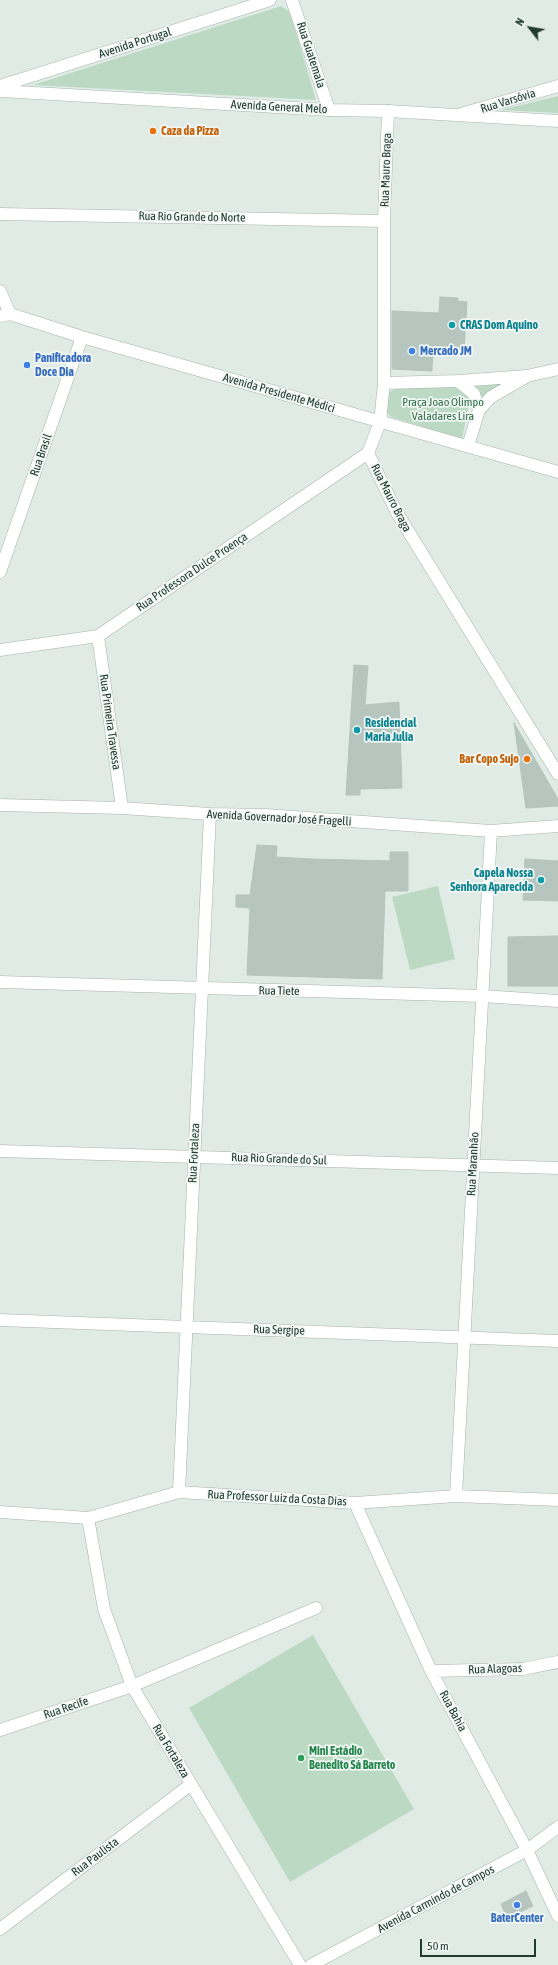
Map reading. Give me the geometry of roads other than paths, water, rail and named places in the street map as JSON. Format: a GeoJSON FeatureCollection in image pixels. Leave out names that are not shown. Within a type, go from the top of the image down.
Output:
{"type":"FeatureCollection","features":[{"type":"Feature","properties":{"kind":"street","name":"Avenida Portugal"},"geometry":{"type":"LineString","coordinates":[[0,86],[270,0]]}},
{"type":"Feature","properties":{"kind":"street","name":"Rua Guatemala"},"geometry":{"type":"LineString","coordinates":[[292,0],[329,110]]}},
{"type":"Feature","properties":{"kind":"street","name":"Rua Varsóvia"},"geometry":{"type":"LineString","coordinates":[[458,115],[558,86]]}},
{"type":"Feature","properties":{"kind":"street","name":"Avenida General Melo"},"geometry":{"type":"LineString","coordinates":[[0,91],[329,110],[388,110],[558,121]]}},
{"type":"Feature","properties":{"kind":"street","name":"Rua Mauro Braga"},"geometry":{"type":"LineString","coordinates":[[388,110],[384,221],[384,383],[380,422],[368,453],[396,513],[558,774]]}},
{"type":"Feature","properties":{"kind":"street","name":"Rua Rio Grande do Norte"},"geometry":{"type":"LineString","coordinates":[[0,214],[384,221]]}},
{"type":"Feature","properties":{"kind":"street"},"geometry":{"type":"LineString","coordinates":[[0,292],[5,315]]}},
{"type":"Feature","properties":{"kind":"street","name":"Avenida Presidente Médici"},"geometry":{"type":"LineString","coordinates":[[5,315],[558,472]]}},
{"type":"Feature","properties":{"kind":"street","name":"Rua Brasil"},"geometry":{"type":"LineString","coordinates":[[0,572],[82,337]]}},
{"type":"Feature","properties":{"kind":"street"},"geometry":{"type":"LineString","coordinates":[[384,383],[458,382],[527,376],[558,369]]}},
{"type":"Feature","properties":{"kind":"street"},"geometry":{"type":"LineString","coordinates":[[468,446],[479,410],[491,397],[527,376]]}},
{"type":"Feature","properties":{"kind":"street"},"geometry":{"type":"LineString","coordinates":[[458,382],[474,394],[479,410]]}},
{"type":"Feature","properties":{"kind":"street","name":"Rua Professora Dulce Proença"},"geometry":{"type":"LineString","coordinates":[[0,650],[98,636],[368,453]]}},
{"type":"Feature","properties":{"kind":"street","name":"Rua Primeira Travessa"},"geometry":{"type":"LineString","coordinates":[[98,636],[122,808]]}},
{"type":"Feature","properties":{"kind":"street","name":"Avenida Governador José Fragelli"},"geometry":{"type":"LineString","coordinates":[[0,805],[122,808],[210,814],[265,815],[491,831],[558,826]]}},
{"type":"Feature","properties":{"kind":"street","name":"Rua Fortaleza"},"geometry":{"type":"LineString","coordinates":[[179,1492],[210,814]]}},
{"type":"Feature","properties":{"kind":"street","name":"Rua Maranhão"},"geometry":{"type":"LineString","coordinates":[[456,1496],[491,831]]}},
{"type":"Feature","properties":{"kind":"street","name":"Rua Tiete"},"geometry":{"type":"LineString","coordinates":[[0,982],[482,996],[558,1001]]}},
{"type":"Feature","properties":{"kind":"street","name":"Rua Rio Grande do Sul"},"geometry":{"type":"LineString","coordinates":[[0,1150],[558,1168]]}},
{"type":"Feature","properties":{"kind":"street","name":"Rua Sergipe"},"geometry":{"type":"LineString","coordinates":[[0,1320],[558,1341]]}},
{"type":"Feature","properties":{"kind":"street","name":"Rua Professor Luiz da Costa Dias"},"geometry":{"type":"LineString","coordinates":[[0,1512],[88,1518],[179,1492],[355,1502],[456,1496],[558,1500]]}},
{"type":"Feature","properties":{"kind":"street","name":"Rua Bahia"},"geometry":{"type":"LineString","coordinates":[[355,1502],[431,1671],[527,1850],[558,1916]]}},
{"type":"Feature","properties":{"kind":"street","name":"Rua Fortaleza"},"geometry":{"type":"LineString","coordinates":[[88,1518],[104,1609],[132,1686],[190,1785],[300,1965]]}},
{"type":"Feature","properties":{"kind":"street","name":"Rua Recife"},"geometry":{"type":"LineString","coordinates":[[0,1730],[132,1686],[316,1608]]}},
{"type":"Feature","properties":{"kind":"street","name":"Rua Alagoas"},"geometry":{"type":"LineString","coordinates":[[431,1671],[523,1669],[558,1662]]}},
{"type":"Feature","properties":{"kind":"street","name":"Rua Paulista"},"geometry":{"type":"LineString","coordinates":[[0,1929],[190,1785]]}},
{"type":"Feature","properties":{"kind":"street","name":"Avenida Carmindo de Campos"},"geometry":{"type":"LineString","coordinates":[[311,1965],[527,1850],[558,1827]]}},
{"type":"Feature","properties":{"kind":"place","name":"Caza da Pizza"},"geometry":{"type":"Point","coordinates":[153,131]}},
{"type":"Feature","properties":{"kind":"place","name":"CRAS Dom Aquino"},"geometry":{"type":"Point","coordinates":[452,325]}},
{"type":"Feature","properties":{"kind":"place","name":"Mercado JM"},"geometry":{"type":"Point","coordinates":[412,351]}},
{"type":"Feature","properties":{"kind":"place","name":"Panificadora Doce Dia"},"geometry":{"type":"Point","coordinates":[27,365]}},
{"type":"Feature","properties":{"kind":"place","name":"Residencial Maria Julia"},"geometry":{"type":"Point","coordinates":[357,730]}},
{"type":"Feature","properties":{"kind":"place","name":"Bar Copo Sujo"},"geometry":{"type":"Point","coordinates":[527,759]}},
{"type":"Feature","properties":{"kind":"place","name":"Capela Nossa Senhora Aparecida"},"geometry":{"type":"Point","coordinates":[541,880]}},
{"type":"Feature","properties":{"kind":"place","name":"Mini Estádio Benedito Sá Barreto"},"geometry":{"type":"Point","coordinates":[301,1758]}},
{"type":"Feature","properties":{"kind":"place","name":"BaterCenter"},"geometry":{"type":"Point","coordinates":[517,1905]}},
{"type":"Feature","properties":{"kind":"park label","name":"Praça Joao Olimpo Valadares Lira"},"geometry":{"type":"Point","coordinates":[443,409]}}]}
